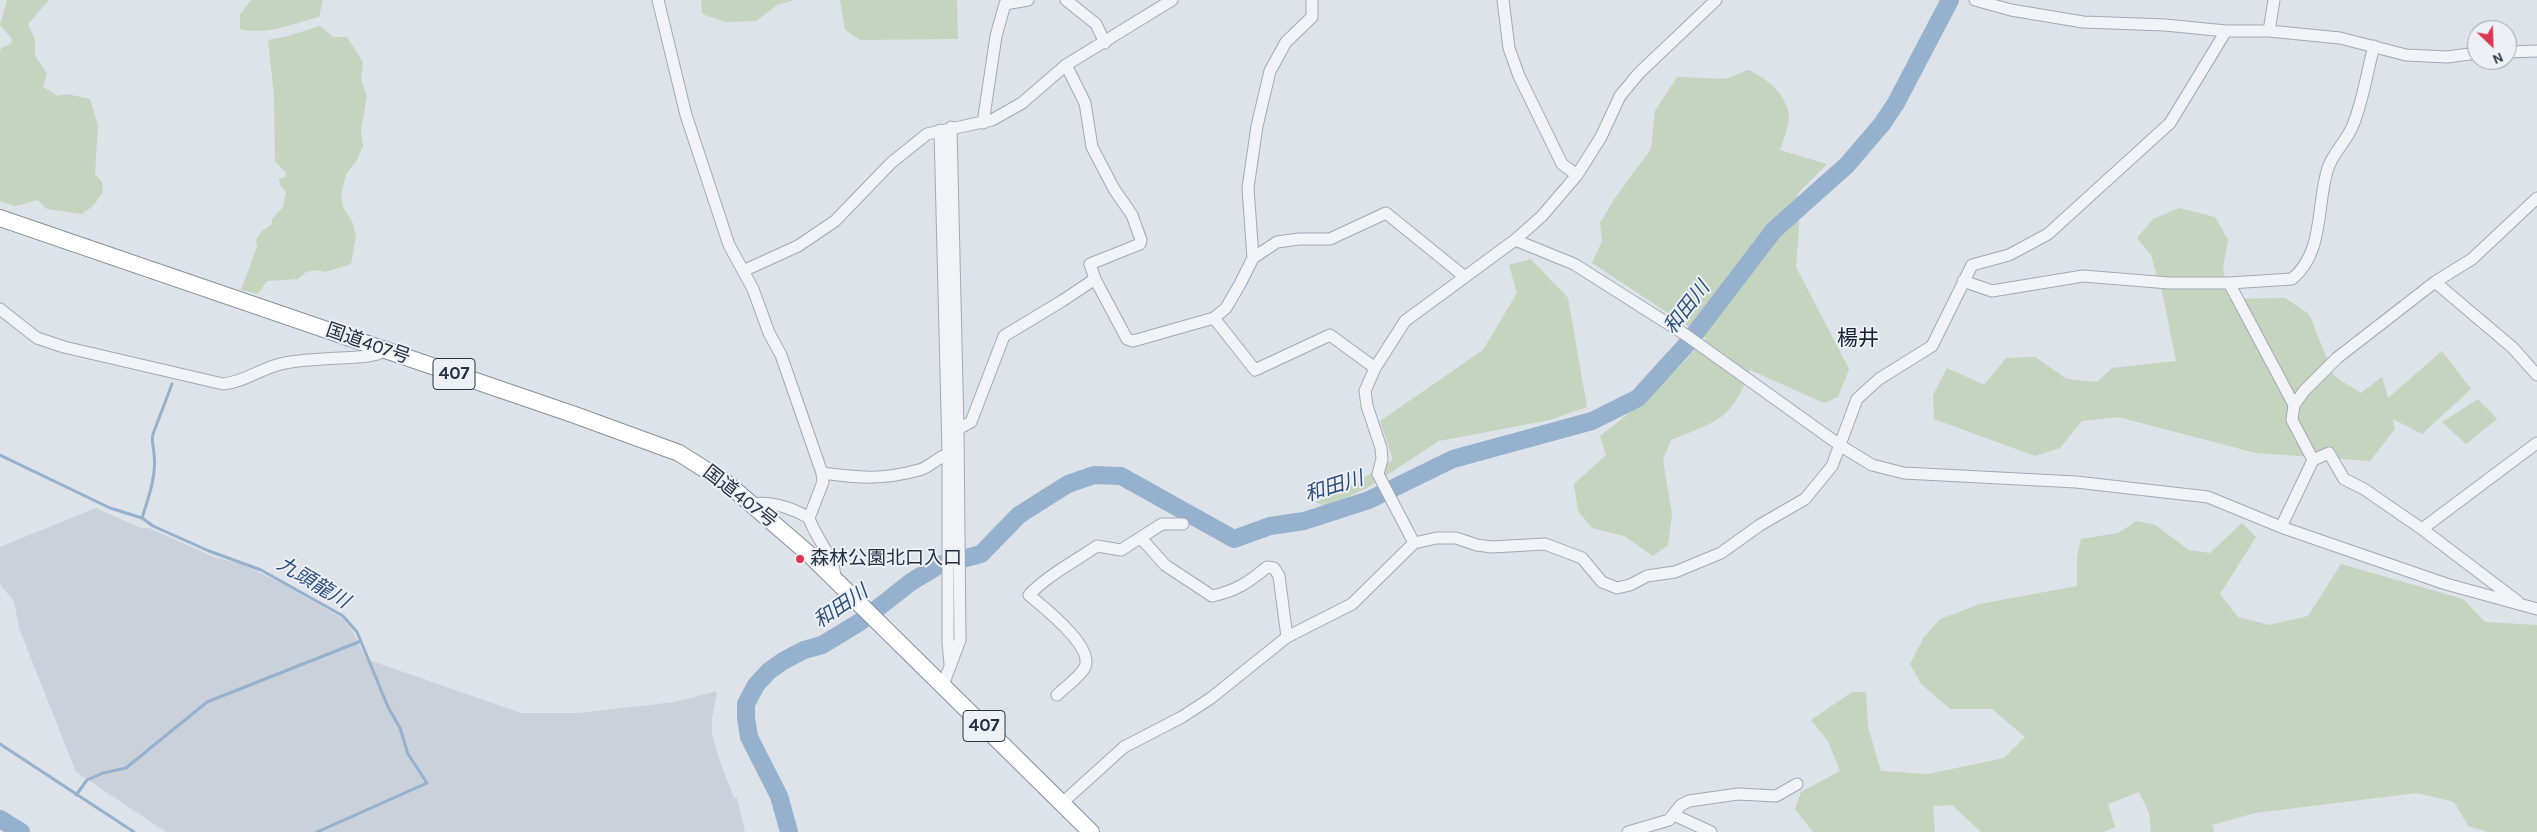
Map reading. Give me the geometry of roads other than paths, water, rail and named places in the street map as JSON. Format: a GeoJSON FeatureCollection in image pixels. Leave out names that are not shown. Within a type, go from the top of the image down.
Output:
{"type":"FeatureCollection","features":[{"type":"Feature","properties":{"kind":"highway","name":"国道407号"},"geometry":{"type":"LineString","coordinates":[[0,218],[680,453],[728,484],[751,504],[835,579],[943,685]]}},
{"type":"Feature","properties":{"kind":"highway","name":"407"},"geometry":{"type":"LineString","coordinates":[[943,685],[1090,832]]}},
{"type":"Feature","properties":{"kind":"street"},"geometry":{"type":"LineString","coordinates":[[658,0],[686,115],[729,245],[782,355],[822,473],[823,482],[809,518],[813,530],[832,560],[835,568],[835,579]]}},
{"type":"Feature","properties":{"kind":"street"},"geometry":{"type":"LineString","coordinates":[[983,123],[996,36],[1005,4],[1028,0]]}},
{"type":"Feature","properties":{"kind":"street"},"geometry":{"type":"LineString","coordinates":[[1066,0],[1096,24],[1105,43]]}},
{"type":"Feature","properties":{"kind":"street"},"geometry":{"type":"LineString","coordinates":[[743,271],[798,246],[835,221],[856,197],[906,149],[927,134],[983,123],[1022,103],[1066,65],[1105,43],[1172,0]]}},
{"type":"Feature","properties":{"kind":"street"},"geometry":{"type":"LineString","coordinates":[[1253,258],[1248,188],[1257,126],[1270,70],[1286,42],[1312,18],[1312,0]]}},
{"type":"Feature","properties":{"kind":"street"},"geometry":{"type":"LineString","coordinates":[[1503,0],[1509,48],[1519,76],[1562,164],[1577,175]]}},
{"type":"Feature","properties":{"kind":"street"},"geometry":{"type":"LineString","coordinates":[[1414,544],[1378,474],[1382,459],[1381,448],[1365,396],[1375,368],[1405,321],[1515,240],[1542,216],[1577,175],[1601,137],[1620,96],[1639,73],[1716,0]]}},
{"type":"Feature","properties":{"kind":"street"},"geometry":{"type":"LineString","coordinates":[[1975,0],[2011,10],[2083,22],[2165,25],[2226,31],[2269,31],[2340,38],[2406,55],[2447,57],[2467,54]]}},
{"type":"Feature","properties":{"kind":"street"},"geometry":{"type":"LineString","coordinates":[[2269,31],[2274,0]]}},
{"type":"Feature","properties":{"kind":"street"},"geometry":{"type":"LineString","coordinates":[[1061,804],[1124,747],[1182,717],[1211,698],[1287,636],[1352,604],[1414,544],[1437,538],[1456,538],[1477,545],[1492,547],[1545,544],[1582,558],[1602,582],[1617,588],[1630,585],[1646,576],[1675,572],[1721,552],[1760,525],[1805,499],[1832,466],[1857,399],[1879,379],[1932,346],[1962,281],[1972,265],[2009,255],[2048,234],[2170,123],[2226,31]]}},
{"type":"Feature","properties":{"kind":"street"},"geometry":{"type":"LineString","coordinates":[[1962,281],[1992,291],[2083,276],[2169,283],[2229,283],[2292,279],[2307,263],[2315,243],[2327,171],[2334,154],[2354,124],[2374,46]]}},
{"type":"Feature","properties":{"kind":"street"},"geometry":{"type":"LineString","coordinates":[[2517,52],[2537,51]]}},
{"type":"Feature","properties":{"kind":"street"},"geometry":{"type":"LineString","coordinates":[[1066,65],[1085,103],[1092,147],[1114,189],[1132,215],[1141,240],[1140,244],[1090,264],[1095,279],[1126,339],[1133,341],[1214,318],[1226,308],[1253,258],[1277,242],[1299,239],[1330,239],[1386,213],[1465,277]]}},
{"type":"Feature","properties":{"kind":"street"},"geometry":{"type":"LineString","coordinates":[[946,129],[958,429],[953,453]]}},
{"type":"Feature","properties":{"kind":"street"},"geometry":{"type":"LineString","coordinates":[[943,685],[960,640],[953,453],[946,129]]}},
{"type":"Feature","properties":{"kind":"street"},"geometry":{"type":"LineString","coordinates":[[2313,460],[2292,420],[2294,405],[2304,391],[2337,358],[2435,282],[2472,259],[2537,198]]}},
{"type":"Feature","properties":{"kind":"street"},"geometry":{"type":"LineString","coordinates":[[1515,240],[1574,264],[1678,330],[1841,446],[1872,465],[1904,473],[2076,482],[2208,497],[2280,527],[2446,584],[2532,606]]}},
{"type":"Feature","properties":{"kind":"street"},"geometry":{"type":"LineString","coordinates":[[958,429],[971,422],[1004,336],[1095,279]]}},
{"type":"Feature","properties":{"kind":"street"},"geometry":{"type":"LineString","coordinates":[[2435,282],[2513,348],[2537,375]]}},
{"type":"Feature","properties":{"kind":"street"},"geometry":{"type":"LineString","coordinates":[[2229,283],[2294,405]]}},
{"type":"Feature","properties":{"kind":"street"},"geometry":{"type":"LineString","coordinates":[[0,310],[37,338],[64,347],[223,384],[246,379],[262,369],[286,363],[369,356],[378,354],[383,349]]}},
{"type":"Feature","properties":{"kind":"street"},"geometry":{"type":"LineString","coordinates":[[1214,318],[1255,370],[1330,335],[1375,368]]}},
{"type":"Feature","properties":{"kind":"street"},"geometry":{"type":"LineString","coordinates":[[2422,529],[2537,443]]}},
{"type":"Feature","properties":{"kind":"street"},"geometry":{"type":"LineString","coordinates":[[822,473],[866,479],[890,477],[922,469],[953,453]]}},
{"type":"Feature","properties":{"kind":"street"},"geometry":{"type":"LineString","coordinates":[[2280,527],[2313,460],[2329,453],[2344,480],[2364,489],[2532,606]]}},
{"type":"Feature","properties":{"kind":"street"},"geometry":{"type":"LineString","coordinates":[[751,504],[764,502],[809,518]]}},
{"type":"Feature","properties":{"kind":"street"},"geometry":{"type":"LineString","coordinates":[[1057,695],[1085,667],[1086,658],[1067,627],[1029,595],[1042,581],[1098,546],[1121,550],[1162,524],[1183,524]]}},
{"type":"Feature","properties":{"kind":"street"},"geometry":{"type":"LineString","coordinates":[[1141,538],[1166,565],[1212,596],[1230,592],[1245,585],[1267,567],[1274,568],[1278,576],[1287,636]]}},
{"type":"Feature","properties":{"kind":"street"},"geometry":{"type":"LineString","coordinates":[[1628,832],[1660,824],[1674,815],[1681,805],[1689,801],[1738,794],[1776,796],[1797,784]]}},
{"type":"Feature","properties":{"kind":"street"},"geometry":{"type":"LineString","coordinates":[[1674,815],[1711,832]]}},
{"type":"Feature","properties":{"kind":"waterway","name":"和田川"},"geometry":{"type":"LineString","coordinates":[[789,832],[779,796],[749,737],[746,718],[746,704],[756,685],[769,671],[804,650],[822,645],[860,622],[911,582],[939,565],[981,554],[1019,515],[1068,484],[1094,475],[1121,476],[1234,539],[1270,526],[1304,521],[1369,500],[1453,459],[1592,421],[1638,398],[1687,344],[1774,230],[1847,165],[1882,124],[1896,103],[1950,0]]}},
{"type":"Feature","properties":{"kind":"waterway","name":"九頭龍川"},"geometry":{"type":"LineString","coordinates":[[172,384],[153,434],[154,470],[142,518],[153,526],[209,551],[261,570],[343,616],[357,632],[388,707],[400,728],[408,754],[427,783],[317,832]]}},
{"type":"Feature","properties":{"kind":"waterway"},"geometry":{"type":"LineString","coordinates":[[0,455],[110,508],[142,518]]}},
{"type":"Feature","properties":{"kind":"waterway"},"geometry":{"type":"LineString","coordinates":[[76,795],[87,780],[103,773],[126,768],[207,702],[361,641]]}},
{"type":"Feature","properties":{"kind":"waterway","name":"九頭龍川"},"geometry":{"type":"LineString","coordinates":[[0,744],[134,832]]}},
{"type":"Feature","properties":{"kind":"waterway"},"geometry":{"type":"LineString","coordinates":[[0,819],[21,832]]}},
{"type":"Feature","properties":{"kind":"place","name":"森林公園北口入口"},"geometry":{"type":"Point","coordinates":[800,559]}},
{"type":"Feature","properties":{"kind":"district","name":"楊井"},"geometry":{"type":"Point","coordinates":[1858,339]}}]}
